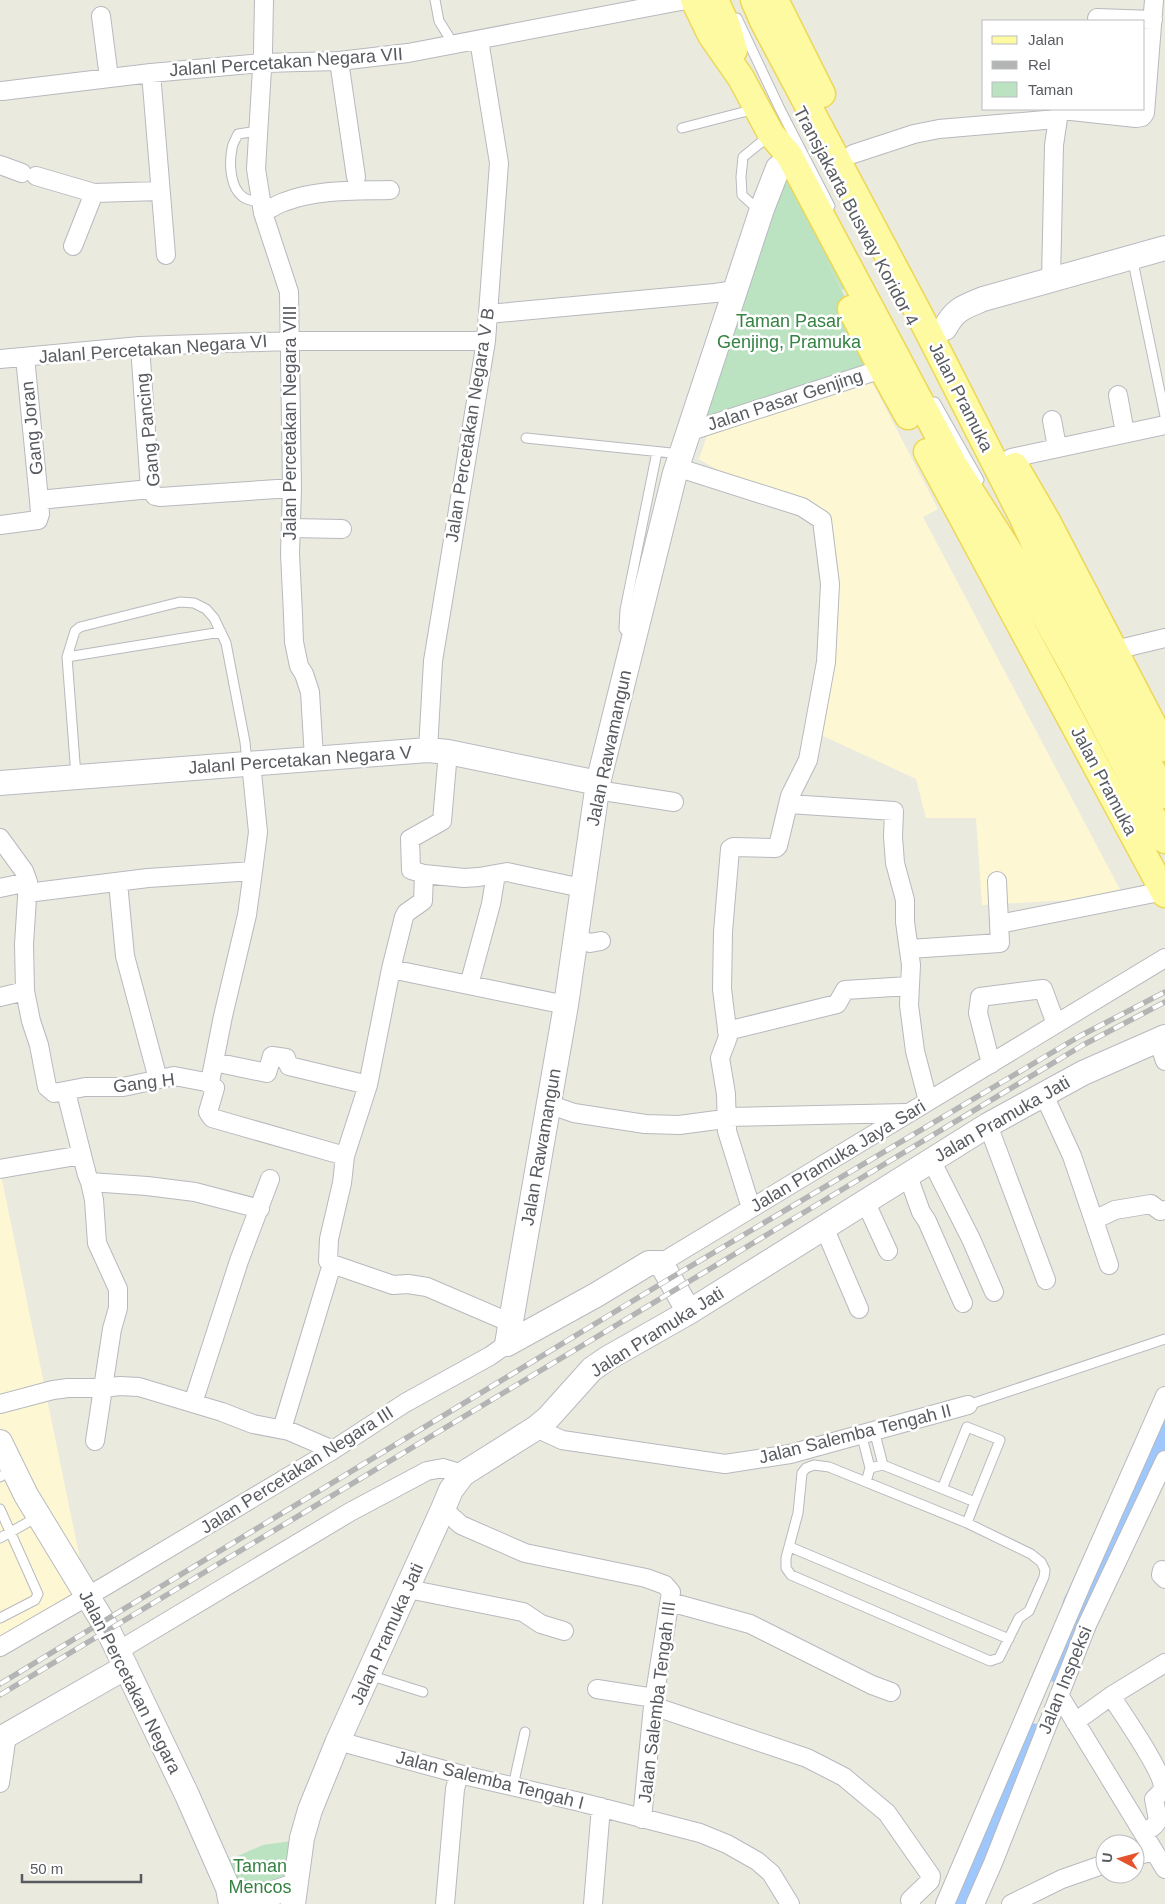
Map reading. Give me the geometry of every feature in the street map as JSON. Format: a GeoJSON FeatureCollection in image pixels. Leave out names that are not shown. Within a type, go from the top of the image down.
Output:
{"type":"FeatureCollection","features":[{"type":"Feature","properties":{"kind":"main road","name":"Jalan Pramuka"},"geometry":{"type":"LineString","coordinates":[[694,0],[711,35],[742,78],[771,134],[789,155],[954,465],[1010,553],[1075,670],[1165,840]]}},
{"type":"Feature","properties":{"kind":"main road","name":"Jalan Pramuka"},"geometry":{"type":"LineString","coordinates":[[775,0],[853,154],[945,328],[984,408],[1098,616],[1107,661],[1165,795]]}},
{"type":"Feature","properties":{"kind":"main road","name":"Jalan Pramuka"},"geometry":{"type":"LineString","coordinates":[[742,78],[727,26],[734,3],[763,21],[917,310],[1023,518],[1043,562],[1165,748]]}},
{"type":"Feature","properties":{"kind":"main road","name":"Jalan Pramuka"},"geometry":{"type":"LineString","coordinates":[[771,134],[778,168],[882,369],[1164,893]]}},
{"type":"Feature","properties":{"kind":"main road"},"geometry":{"type":"LineString","coordinates":[[1028,640],[1075,670]]}},
{"type":"Feature","properties":{"kind":"street","name":"Jalan Percetakan Negara VIII"},"geometry":{"type":"LineString","coordinates":[[264,0],[256,169],[262,208],[289,292],[288,341],[292,488],[290,554],[294,642],[299,666],[310,692],[314,758]]}},
{"type":"Feature","properties":{"kind":"street","name":"Jalanl Percetakan Negara VII"},"geometry":{"type":"LineString","coordinates":[[1,92],[151,73],[262,63],[339,61],[408,53],[686,0]]}},
{"type":"Feature","properties":{"kind":"street"},"geometry":{"type":"LineString","coordinates":[[1050,280],[1054,145],[1059,112],[1062,110],[1136,118],[1142,117],[1145,113],[1154,0]]}},
{"type":"Feature","properties":{"kind":"street"},"geometry":{"type":"LineString","coordinates":[[101,16],[109,78]]}},
{"type":"Feature","properties":{"kind":"street"},"geometry":{"type":"LineString","coordinates":[[1097,18],[1153,20]]}},
{"type":"Feature","properties":{"kind":"street","name":"Jalan Percetakan Negara V B"},"geometry":{"type":"LineString","coordinates":[[424,874],[411,870],[410,839],[442,820],[434,662],[486,341],[499,163],[479,40]]}},
{"type":"Feature","properties":{"kind":"street"},"geometry":{"type":"LineString","coordinates":[[339,61],[356,177]]}},
{"type":"Feature","properties":{"kind":"street"},"geometry":{"type":"LineString","coordinates":[[151,73],[166,255]]}},
{"type":"Feature","properties":{"kind":"street"},"geometry":{"type":"LineString","coordinates":[[853,154],[914,134],[939,129],[1057,119]]}},
{"type":"Feature","properties":{"kind":"street"},"geometry":{"type":"LineString","coordinates":[[0,164],[29,175],[94,193],[160,191]]}},
{"type":"Feature","properties":{"kind":"street","name":"Jalan Rawamangun"},"geometry":{"type":"LineString","coordinates":[[509,1334],[566,1005],[597,786],[679,461],[762,209],[778,168]]}},
{"type":"Feature","properties":{"kind":"street"},"geometry":{"type":"LineString","coordinates":[[262,208],[304,195],[340,191],[390,190]]}},
{"type":"Feature","properties":{"kind":"street"},"geometry":{"type":"LineString","coordinates":[[72,246],[94,193]]}},
{"type":"Feature","properties":{"kind":"street"},"geometry":{"type":"LineString","coordinates":[[945,328],[952,314],[983,299],[1165,248]]}},
{"type":"Feature","properties":{"kind":"street"},"geometry":{"type":"LineString","coordinates":[[488,314],[735,290]]}},
{"type":"Feature","properties":{"kind":"street","name":"Jalanl Percetakan Negara VI"},"geometry":{"type":"LineString","coordinates":[[0,359],[140,346],[288,341],[486,341]]}},
{"type":"Feature","properties":{"kind":"street","name":"Gang Pancing"},"geometry":{"type":"LineString","coordinates":[[140,346],[150,490],[154,496],[292,488]]}},
{"type":"Feature","properties":{"kind":"street","name":"Gang Joran"},"geometry":{"type":"LineString","coordinates":[[25,357],[39,500]]}},
{"type":"Feature","properties":{"kind":"street","name":"Jalan Pasar Genjing"},"geometry":{"type":"LineString","coordinates":[[688,432],[882,369]]}},
{"type":"Feature","properties":{"kind":"street"},"geometry":{"type":"LineString","coordinates":[[1118,395],[1125,432]]}},
{"type":"Feature","properties":{"kind":"street"},"geometry":{"type":"LineString","coordinates":[[1052,420],[1058,447]]}},
{"type":"Feature","properties":{"kind":"street"},"geometry":{"type":"LineString","coordinates":[[1011,458],[1125,432],[1165,425]]}},
{"type":"Feature","properties":{"kind":"street"},"geometry":{"type":"LineString","coordinates":[[679,461],[802,507],[822,520],[830,584],[826,662],[808,760],[790,796],[776,847],[733,847],[730,850],[723,932],[722,989],[728,1037],[720,1058],[726,1094],[727,1131],[751,1208]]}},
{"type":"Feature","properties":{"kind":"street"},"geometry":{"type":"LineString","coordinates":[[0,525],[38,520],[40,514],[39,500],[150,490]]}},
{"type":"Feature","properties":{"kind":"street"},"geometry":{"type":"LineString","coordinates":[[291,528],[342,529]]}},
{"type":"Feature","properties":{"kind":"street"},"geometry":{"type":"LineString","coordinates":[[1107,661],[1165,638]]}},
{"type":"Feature","properties":{"kind":"street","name":"Jalanl Percetakan Negara V"},"geometry":{"type":"LineString","coordinates":[[0,783],[314,758],[438,751],[597,786]]}},
{"type":"Feature","properties":{"kind":"street"},"geometry":{"type":"LineString","coordinates":[[249,763],[258,832],[247,915],[211,1078],[210,1081],[206,1082],[215,1088],[208,1112],[212,1118],[345,1156]]}},
{"type":"Feature","properties":{"kind":"street"},"geometry":{"type":"LineString","coordinates":[[597,786],[674,802]]}},
{"type":"Feature","properties":{"kind":"street"},"geometry":{"type":"LineString","coordinates":[[789,804],[894,811],[895,863],[904,900],[905,922],[912,966],[909,1006],[916,1051],[928,1102]]}},
{"type":"Feature","properties":{"kind":"street"},"geometry":{"type":"LineString","coordinates":[[0,838],[24,871],[28,888],[24,944],[25,991],[31,1021],[39,1045],[47,1087],[54,1093],[66,1092],[94,1200],[97,1243],[118,1289],[118,1308],[112,1329],[95,1441]]}},
{"type":"Feature","properties":{"kind":"street"},"geometry":{"type":"LineString","coordinates":[[0,888],[118,883],[148,878],[253,871]]}},
{"type":"Feature","properties":{"kind":"street"},"geometry":{"type":"LineString","coordinates":[[509,1334],[427,1287],[408,1284],[392,1285],[332,1264],[328,1261],[328,1251],[342,1183],[345,1156],[368,1085],[391,969],[406,913],[423,901],[424,874],[464,878],[513,873],[582,888]]}},
{"type":"Feature","properties":{"kind":"street"},"geometry":{"type":"LineString","coordinates":[[469,985],[496,874]]}},
{"type":"Feature","properties":{"kind":"street"},"geometry":{"type":"LineString","coordinates":[[909,949],[1000,943],[997,881]]}},
{"type":"Feature","properties":{"kind":"street"},"geometry":{"type":"LineString","coordinates":[[118,883],[125,956],[158,1079]]}},
{"type":"Feature","properties":{"kind":"street"},"geometry":{"type":"LineString","coordinates":[[1000,924],[1164,893]]}},
{"type":"Feature","properties":{"kind":"street"},"geometry":{"type":"LineString","coordinates":[[575,938],[590,943],[602,941]]}},
{"type":"Feature","properties":{"kind":"street","name":"Jalan Pramuka Jaya Sari"},"geometry":{"type":"LineString","coordinates":[[509,1334],[596,1295],[649,1263],[660,1263],[1165,958]]}},
{"type":"Feature","properties":{"kind":"street"},"geometry":{"type":"LineString","coordinates":[[391,969],[566,1005]]}},
{"type":"Feature","properties":{"kind":"street"},"geometry":{"type":"LineString","coordinates":[[727,1030],[837,1004],[845,990],[909,986]]}},
{"type":"Feature","properties":{"kind":"street"},"geometry":{"type":"LineString","coordinates":[[991,1064],[978,1013],[980,997],[1043,989],[1056,1024]]}},
{"type":"Feature","properties":{"kind":"street"},"geometry":{"type":"LineString","coordinates":[[0,997],[25,991]]}},
{"type":"Feature","properties":{"kind":"street","name":"Jalan Pramuka Jati"},"geometry":{"type":"LineString","coordinates":[[293,1895],[302,1838],[310,1810],[338,1741],[451,1490],[463,1474],[536,1428],[548,1418],[592,1369],[690,1312],[988,1125],[1083,1073],[1163,1046]]}},
{"type":"Feature","properties":{"kind":"street"},"geometry":{"type":"LineString","coordinates":[[214,1062],[267,1073],[272,1056],[286,1058],[289,1066],[368,1085]]}},
{"type":"Feature","properties":{"kind":"street","name":"Gang H"},"geometry":{"type":"LineString","coordinates":[[66,1092],[85,1088],[122,1087],[174,1076],[206,1082]]}},
{"type":"Feature","properties":{"kind":"street"},"geometry":{"type":"LineString","coordinates":[[1044,1095],[1072,1156],[1110,1265]]}},
{"type":"Feature","properties":{"kind":"street"},"geometry":{"type":"LineString","coordinates":[[548,1104],[574,1113],[645,1124],[678,1125],[717,1120],[726,1116],[908,1113]]}},
{"type":"Feature","properties":{"kind":"street"},"geometry":{"type":"LineString","coordinates":[[988,1125],[1046,1280]]}},
{"type":"Feature","properties":{"kind":"street"},"geometry":{"type":"LineString","coordinates":[[0,1169],[82,1155]]}},
{"type":"Feature","properties":{"kind":"street"},"geometry":{"type":"LineString","coordinates":[[931,1160],[964,1225],[994,1292]]}},
{"type":"Feature","properties":{"kind":"street"},"geometry":{"type":"LineString","coordinates":[[908,1176],[921,1212],[928,1221],[963,1303]]}},
{"type":"Feature","properties":{"kind":"street"},"geometry":{"type":"LineString","coordinates":[[193,1403],[239,1261],[260,1210],[270,1178]]}},
{"type":"Feature","properties":{"kind":"street"},"geometry":{"type":"LineString","coordinates":[[90,1182],[195,1192],[260,1210]]}},
{"type":"Feature","properties":{"kind":"street"},"geometry":{"type":"LineString","coordinates":[[865,1201],[888,1251]]}},
{"type":"Feature","properties":{"kind":"street"},"geometry":{"type":"LineString","coordinates":[[1094,1220],[1115,1210],[1151,1204],[1160,1211],[1165,1210]]}},
{"type":"Feature","properties":{"kind":"street"},"geometry":{"type":"LineString","coordinates":[[824,1227],[859,1309]]}},
{"type":"Feature","properties":{"kind":"street"},"geometry":{"type":"LineString","coordinates":[[660,1263],[690,1312]]}},
{"type":"Feature","properties":{"kind":"street"},"geometry":{"type":"LineString","coordinates":[[282,1429],[332,1264]]}},
{"type":"Feature","properties":{"kind":"street","name":"Jalan Percetakan Negara III"},"geometry":{"type":"LineString","coordinates":[[0,1647],[333,1450],[405,1403],[490,1356],[509,1334]]}},
{"type":"Feature","properties":{"kind":"street"},"geometry":{"type":"LineString","coordinates":[[0,1404],[68,1388],[139,1387],[253,1424],[282,1429],[333,1450]]}},
{"type":"Feature","properties":{"kind":"street"},"geometry":{"type":"LineString","coordinates":[[945,1904],[1082,1581],[1165,1396]]}},
{"type":"Feature","properties":{"kind":"street","name":"Jalan Salemba Tengah II"},"geometry":{"type":"LineString","coordinates":[[536,1428],[562,1440],[725,1464],[790,1454],[968,1405]]}},
{"type":"Feature","properties":{"kind":"street","name":"Jalan Percetakan Negara"},"geometry":{"type":"LineString","coordinates":[[0,1442],[7,1473],[39,1516],[88,1596],[122,1659],[187,1795],[230,1896]]}},
{"type":"Feature","properties":{"kind":"street","name":"Jalan Inspeksi"},"geometry":{"type":"LineString","coordinates":[[982,1900],[1087,1625],[1165,1460]]}},
{"type":"Feature","properties":{"kind":"street"},"geometry":{"type":"LineString","coordinates":[[0,1783],[3,1737],[350,1512],[427,1472],[443,1468],[463,1474]]}},
{"type":"Feature","properties":{"kind":"street","name":"Jalan Salemba Tengah III"},"geometry":{"type":"LineString","coordinates":[[443,1509],[461,1525],[525,1553],[646,1578],[665,1585],[671,1592],[654,1702],[642,1819]]}},
{"type":"Feature","properties":{"kind":"street"},"geometry":{"type":"LineString","coordinates":[[408,1589],[522,1612],[541,1624],[564,1631]]}},
{"type":"Feature","properties":{"kind":"street"},"geometry":{"type":"LineString","coordinates":[[670,1602],[750,1624],[872,1685],[891,1692]]}},
{"type":"Feature","properties":{"kind":"street"},"geometry":{"type":"LineString","coordinates":[[1075,1722],[1111,1696],[1165,1663]]}},
{"type":"Feature","properties":{"kind":"street"},"geometry":{"type":"LineString","coordinates":[[597,1689],[654,1702],[807,1758],[844,1777],[887,1813],[931,1876],[930,1881],[910,1900],[911,1904]]}},
{"type":"Feature","properties":{"kind":"street"},"geometry":{"type":"LineString","coordinates":[[1059,1696],[1165,1869]]}},
{"type":"Feature","properties":{"kind":"street"},"geometry":{"type":"LineString","coordinates":[[1111,1696],[1164,1783],[1163,1790],[1154,1799],[1157,1822],[1143,1832]]}},
{"type":"Feature","properties":{"kind":"street","name":"Jalan Salemba Tengah I"},"geometry":{"type":"LineString","coordinates":[[338,1741],[459,1774],[601,1807],[700,1833],[727,1844],[756,1861],[770,1873],[790,1904]]}},
{"type":"Feature","properties":{"kind":"street"},"geometry":{"type":"LineString","coordinates":[[445,1904],[455,1789],[459,1774]]}},
{"type":"Feature","properties":{"kind":"street"},"geometry":{"type":"LineString","coordinates":[[593,1904],[601,1807]]}},
{"type":"Feature","properties":{"kind":"street"},"geometry":{"type":"LineString","coordinates":[[1145,1853],[1154,1851]]}},
{"type":"Feature","properties":{"kind":"street"},"geometry":{"type":"LineString","coordinates":[[1011,1904],[1062,1879],[1095,1867]]}},
{"type":"Feature","properties":{"kind":"street"},"geometry":{"type":"LineString","coordinates":[[230,1896],[293,1895]]}},
{"type":"Feature","properties":{"kind":"lane"},"geometry":{"type":"LineString","coordinates":[[435,0],[439,21],[454,45]]}},
{"type":"Feature","properties":{"kind":"lane"},"geometry":{"type":"LineString","coordinates":[[745,0],[777,68]]}},
{"type":"Feature","properties":{"kind":"lane","name":"Transjakarta Busway Koridor 4"},"geometry":{"type":"LineString","coordinates":[[734,3],[780,110],[825,194],[835,217]]}},
{"type":"Feature","properties":{"kind":"lane"},"geometry":{"type":"LineString","coordinates":[[682,128],[758,108]]}},
{"type":"Feature","properties":{"kind":"lane"},"geometry":{"type":"LineString","coordinates":[[258,131],[238,134],[232,147],[230,166],[232,178],[241,196],[262,208]]}},
{"type":"Feature","properties":{"kind":"lane"},"geometry":{"type":"LineString","coordinates":[[762,209],[742,195],[740,177],[743,158],[771,134]]}},
{"type":"Feature","properties":{"kind":"lane","name":"Transjakarta Busway Koridor 4"},"geometry":{"type":"LineString","coordinates":[[832,172],[1023,531],[1043,562]]}},
{"type":"Feature","properties":{"kind":"lane"},"geometry":{"type":"LineString","coordinates":[[1132,256],[1165,416]]}},
{"type":"Feature","properties":{"kind":"lane"},"geometry":{"type":"LineString","coordinates":[[931,395],[985,492]]}},
{"type":"Feature","properties":{"kind":"lane"},"geometry":{"type":"LineString","coordinates":[[526,438],[657,452],[679,461]]}},
{"type":"Feature","properties":{"kind":"lane"},"geometry":{"type":"LineString","coordinates":[[634,638],[624,629],[625,610],[657,452]]}},
{"type":"Feature","properties":{"kind":"lane"},"geometry":{"type":"LineString","coordinates":[[1002,523],[1010,553]]}},
{"type":"Feature","properties":{"kind":"lane"},"geometry":{"type":"LineString","coordinates":[[76,778],[67,657],[75,631],[80,627],[180,602],[194,604],[206,610],[214,618],[226,643],[249,763]]}},
{"type":"Feature","properties":{"kind":"lane"},"geometry":{"type":"LineString","coordinates":[[67,657],[221,632]]}},
{"type":"Feature","properties":{"kind":"lane"},"geometry":{"type":"LineString","coordinates":[[968,1405],[1165,1339]]}},
{"type":"Feature","properties":{"kind":"lane"},"geometry":{"type":"LineString","coordinates":[[942,1489],[967,1427],[1000,1440],[967,1523]]}},
{"type":"Feature","properties":{"kind":"lane"},"geometry":{"type":"LineString","coordinates":[[868,1431],[883,1465]]}},
{"type":"Feature","properties":{"kind":"lane"},"geometry":{"type":"LineString","coordinates":[[866,1482],[870,1468],[868,1431]]}},
{"type":"Feature","properties":{"kind":"lane"},"geometry":{"type":"LineString","coordinates":[[822,1465],[967,1523],[1031,1554],[1041,1562],[1045,1570],[1044,1577],[1029,1611],[1018,1618],[1002,1655],[990,1661],[791,1575],[786,1568],[786,1558],[798,1513],[802,1473],[806,1468],[822,1465]]}},
{"type":"Feature","properties":{"kind":"lane"},"geometry":{"type":"LineString","coordinates":[[870,1468],[883,1465],[976,1502]]}},
{"type":"Feature","properties":{"kind":"lane"},"geometry":{"type":"LineString","coordinates":[[0,1509],[38,1594],[35,1600],[0,1618]]}},
{"type":"Feature","properties":{"kind":"lane"},"geometry":{"type":"LineString","coordinates":[[0,1538],[39,1516]]}},
{"type":"Feature","properties":{"kind":"lane"},"geometry":{"type":"LineString","coordinates":[[790,1547],[1009,1639]]}},
{"type":"Feature","properties":{"kind":"lane"},"geometry":{"type":"LineString","coordinates":[[368,1675],[423,1692]]}},
{"type":"Feature","properties":{"kind":"lane"},"geometry":{"type":"LineString","coordinates":[[513,1786],[525,1732]]}},
{"type":"Feature","properties":{"kind":"shaded area"},"geometry":{"type":"Polygon","coordinates":[[[869,376],[938,509],[923,517],[1124,897],[982,905],[976,818],[926,818],[916,779],[821,735],[823,511],[814,503],[728,476],[699,459],[710,427],[869,376]]]}},
{"type":"Feature","properties":{"kind":"shaded area"},"geometry":{"type":"Polygon","coordinates":[[[0,1170],[88,1598],[0,1645],[0,1170]]]}},
{"type":"Feature","properties":{"kind":"green space","name":"Taman Pasar Genjing, Pramuka"},"geometry":{"type":"Polygon","coordinates":[[[771,134],[857,281],[842,290],[824,256],[882,369],[688,432],[778,168],[771,134]]]}},
{"type":"Feature","properties":{"kind":"green space","name":"Taman Mencos"},"geometry":{"type":"Polygon","coordinates":[[[291,1841],[286,1904],[235,1904],[224,1862],[263,1845],[291,1841]]]}},
{"type":"Feature","properties":{"kind":"waterway"},"geometry":{"type":"LineString","coordinates":[[1062,1671],[1072,1647],[1077,1605],[1165,1426]]}},
{"type":"Feature","properties":{"kind":"waterway"},"geometry":{"type":"LineString","coordinates":[[960,1904],[1000,1818],[1034,1738]]}},
{"type":"Feature","properties":{"kind":"railway"},"geometry":{"type":"LineString","coordinates":[[0,1684],[669,1279],[1080,1036],[1165,992]]}},
{"type":"Feature","properties":{"kind":"railway"},"geometry":{"type":"LineString","coordinates":[[0,1695],[1083,1045],[1165,1002]]}}]}
